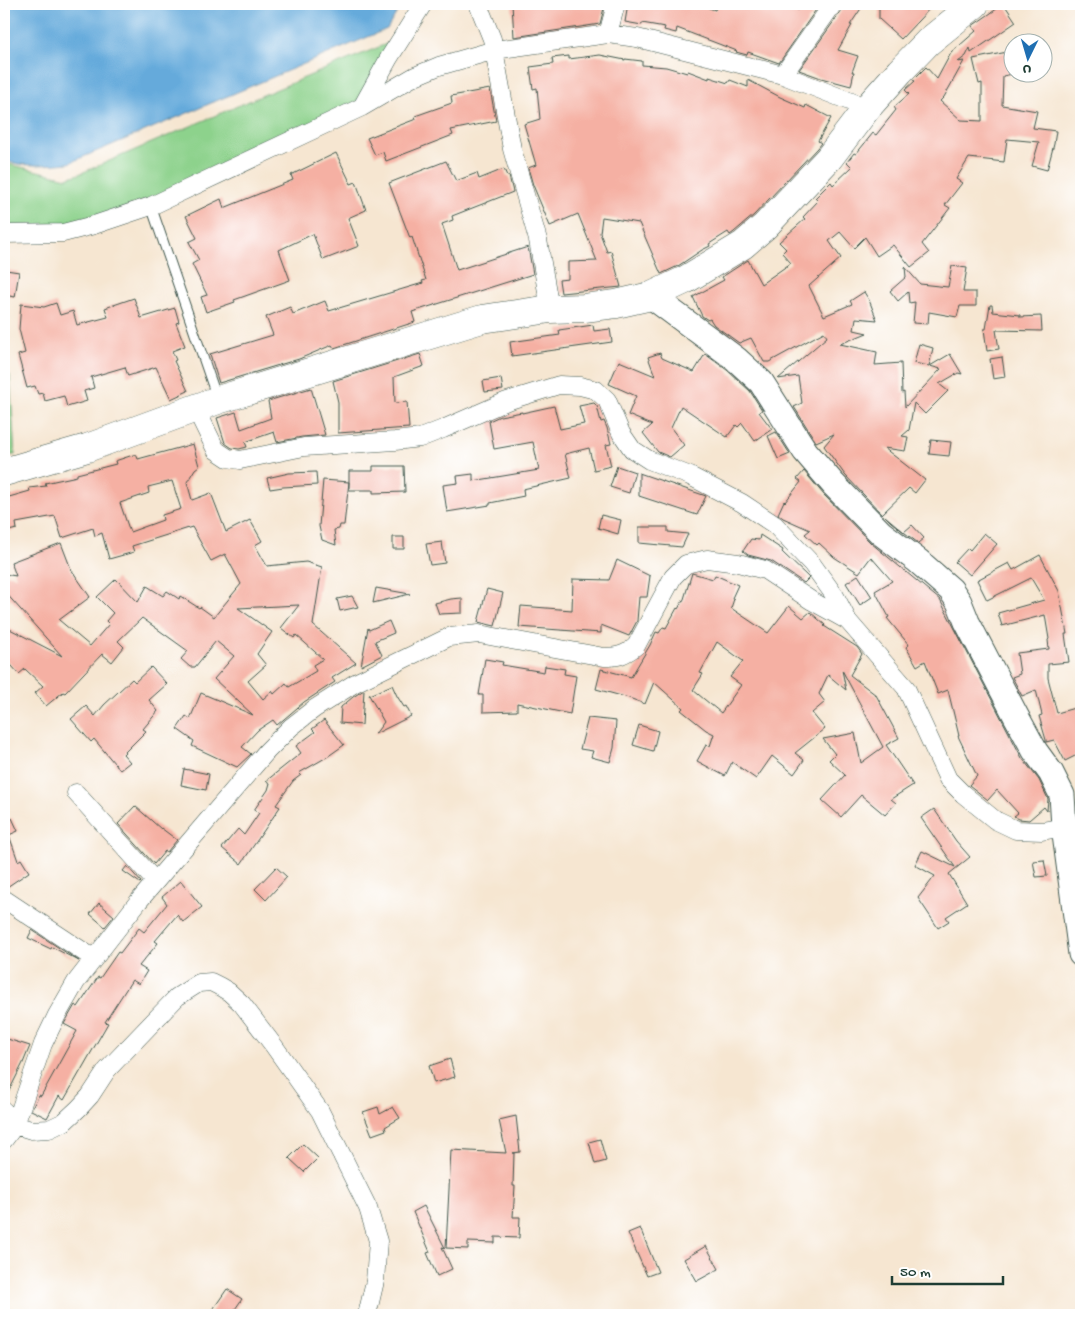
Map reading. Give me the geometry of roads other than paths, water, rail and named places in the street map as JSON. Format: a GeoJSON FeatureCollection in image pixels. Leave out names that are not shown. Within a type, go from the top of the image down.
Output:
{"type":"FeatureCollection","features":[{"type":"Feature","properties":{"kind":"highway"},"geometry":{"type":"LineString","coordinates":[[4,472],[87,448],[207,405],[482,319],[550,309],[600,306],[651,296],[685,280],[743,245],[787,204],[829,158],[867,108],[900,71],[928,42],[975,4]]}},
{"type":"Feature","properties":{"kind":"street"},"geometry":{"type":"LineString","coordinates":[[362,107],[388,58],[423,4]]}},
{"type":"Feature","properties":{"kind":"street"},"geometry":{"type":"LineString","coordinates":[[478,4],[492,38],[512,149],[538,240],[550,309]]}},
{"type":"Feature","properties":{"kind":"street"},"geometry":{"type":"LineString","coordinates":[[608,34],[616,4]]}},
{"type":"Feature","properties":{"kind":"street"},"geometry":{"type":"LineString","coordinates":[[783,75],[832,4]]}},
{"type":"Feature","properties":{"kind":"street"},"geometry":{"type":"LineString","coordinates":[[4,234],[63,233],[151,206],[362,107],[415,76],[440,66],[494,50],[608,34],[636,38],[667,44],[783,75],[867,108]]}},
{"type":"Feature","properties":{"kind":"street"},"geometry":{"type":"LineString","coordinates":[[651,296],[736,359],[761,382],[805,451],[834,485],[882,533],[951,590],[1035,751],[1051,772],[1062,795],[1064,827],[1081,954]]}},
{"type":"Feature","properties":{"kind":"street"},"geometry":{"type":"LineString","coordinates":[[207,405],[216,450],[228,458],[240,460],[304,447],[420,438],[507,401],[559,385],[580,386],[596,390],[607,400],[621,433],[632,449],[649,460],[690,476],[742,503],[775,525],[812,564],[835,596],[848,621],[906,688],[948,779],[962,794],[995,820],[1016,830],[1047,831],[1064,827]]}},
{"type":"Feature","properties":{"kind":"street"},"geometry":{"type":"LineString","coordinates":[[4,1140],[9,1118],[46,1037],[76,982],[93,958],[155,881],[267,751],[291,727],[314,709],[355,683],[449,637],[479,634],[604,657],[617,657],[626,654],[636,646],[673,577],[686,564],[707,559],[738,563],[765,570],[812,601],[848,621]]}},
{"type":"Feature","properties":{"kind":"street"},"geometry":{"type":"LineString","coordinates":[[76,793],[155,881]]}},
{"type":"Feature","properties":{"kind":"street"},"geometry":{"type":"LineString","coordinates":[[4,899],[93,958]]}},
{"type":"Feature","properties":{"kind":"street"},"geometry":{"type":"LineString","coordinates":[[9,1118],[30,1130],[49,1129],[64,1122],[90,1096],[107,1070],[177,997],[199,983],[211,982],[219,986],[242,1004],[320,1112],[368,1208],[378,1241],[378,1249],[375,1281],[367,1315]]}},
{"type":"Feature","properties":{"kind":"lane"},"geometry":{"type":"LineString","coordinates":[[151,206],[207,405]]}},
{"type":"Feature","properties":{"kind":"water"},"geometry":{"type":"Polygon","coordinates":[[[4,4],[402,4],[387,29],[69,163],[36,165],[4,161],[4,4]]]}}]}
